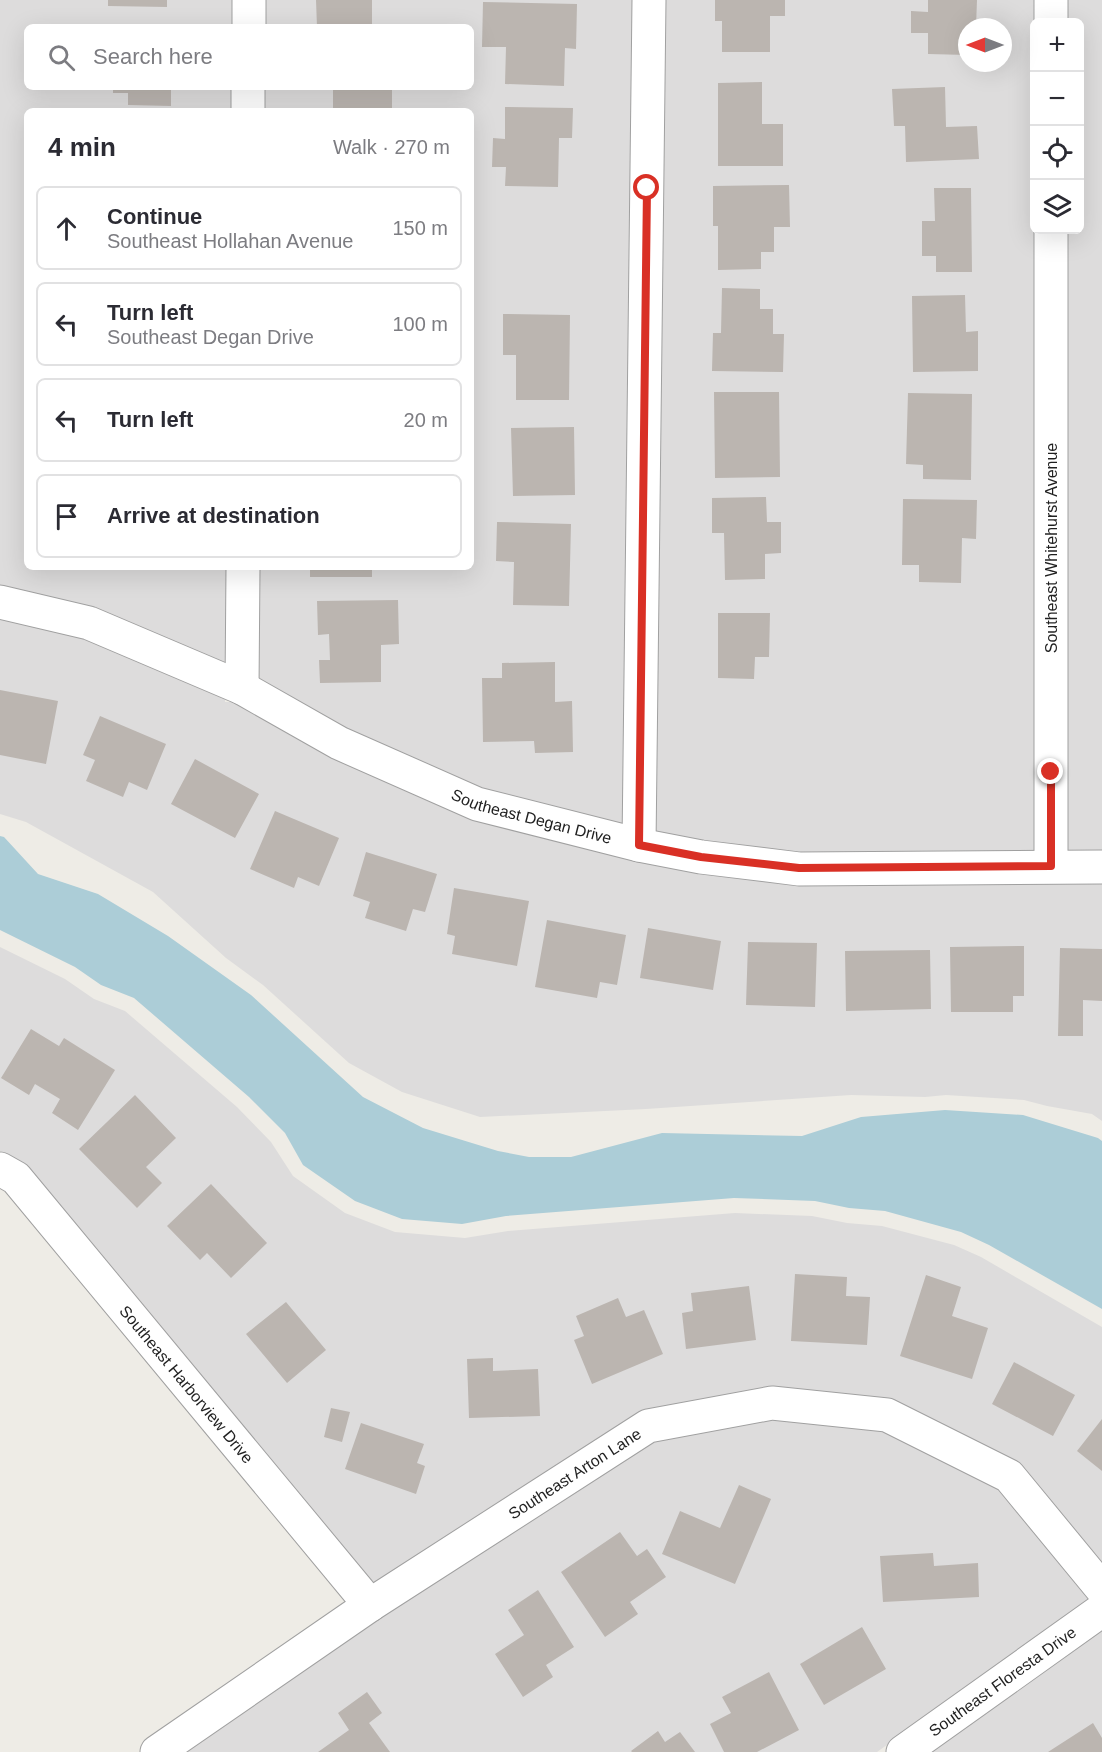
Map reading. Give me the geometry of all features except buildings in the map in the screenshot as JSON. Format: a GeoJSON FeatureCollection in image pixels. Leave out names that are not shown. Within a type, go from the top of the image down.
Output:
{"type":"FeatureCollection","features":[{"type":"Feature","properties":{"kind":"street"},"geometry":{"type":"LineString","coordinates":[[249,0],[249,24]]}},
{"type":"Feature","properties":{"kind":"street"},"geometry":{"type":"LineString","coordinates":[[639,845],[649,0]]}},
{"type":"Feature","properties":{"kind":"street"},"geometry":{"type":"LineString","coordinates":[[1051,0],[1051,18]]}},
{"type":"Feature","properties":{"kind":"street"},"geometry":{"type":"LineString","coordinates":[[248,90],[248,108]]}},
{"type":"Feature","properties":{"kind":"street","name":"Southeast Whitehurst Avenue"},"geometry":{"type":"LineString","coordinates":[[1051,234],[1051,866]]}},
{"type":"Feature","properties":{"kind":"street"},"geometry":{"type":"LineString","coordinates":[[242,688],[243,570]]}},
{"type":"Feature","properties":{"kind":"street","name":"Southeast Degan Drive"},"geometry":{"type":"LineString","coordinates":[[0,602],[89,623],[242,688],[339,743],[477,804],[639,845],[701,857],[799,868],[1102,867]]}},
{"type":"Feature","properties":{"kind":"street","name":"Southeast Harborview Drive"},"geometry":{"type":"LineString","coordinates":[[0,1169],[16,1178],[370,1605]]}},
{"type":"Feature","properties":{"kind":"street","name":"Southeast Arton Lane"},"geometry":{"type":"LineString","coordinates":[[157,1752],[370,1605],[648,1426],[772,1403],[886,1414],[1009,1476],[1102,1589]]}},
{"type":"Feature","properties":{"kind":"street","name":"Southeast Floresta Drive"},"geometry":{"type":"LineString","coordinates":[[903,1752],[1102,1610]]}},
{"type":"Feature","properties":{"kind":"shaded area"},"geometry":{"type":"Polygon","coordinates":[[[0,0],[233,0],[232,24],[24,24],[24,90],[232,90],[232,108],[24,108],[24,570],[227,570],[226,664],[0,587],[0,0]]]}},
{"type":"Feature","properties":{"kind":"shaded area"},"geometry":{"type":"Polygon","coordinates":[[[266,0],[633,0],[623,826],[483,790],[347,730],[259,680],[260,570],[474,570],[474,108],[265,108],[265,90],[474,90],[474,24],[265,24],[266,0]]]}},
{"type":"Feature","properties":{"kind":"shaded area"},"geometry":{"type":"Polygon","coordinates":[[[666,0],[1034,0],[1034,18],[1030,18],[1030,234],[1034,234],[1034,852],[800,854],[704,843],[656,833],[666,0]]]}},
{"type":"Feature","properties":{"kind":"shaded area"},"geometry":{"type":"Polygon","coordinates":[[[1067,0],[1102,0],[1102,852],[1067,852],[1067,234],[1084,234],[1084,18],[1067,18],[1067,0]]]}},
{"type":"Feature","properties":{"kind":"shaded area"},"geometry":{"type":"Polygon","coordinates":[[[0,617],[83,637],[225,697],[225,702],[237,702],[623,856],[623,859],[1102,881],[1102,1121],[1092,1114],[1024,1100],[946,1095],[925,1097],[851,1095],[646,1109],[480,1117],[402,1092],[349,1063],[263,985],[226,958],[153,892],[26,822],[0,814],[0,617]]]}},
{"type":"Feature","properties":{"kind":"shaded area"},"geometry":{"type":"Polygon","coordinates":[[[0,947],[65,979],[94,999],[125,1011],[237,1107],[271,1142],[293,1176],[345,1213],[395,1232],[465,1238],[508,1231],[735,1213],[812,1216],[847,1223],[882,1226],[954,1245],[981,1257],[1102,1327],[1102,1564],[895,1402],[644,1412],[374,1584],[29,1170],[0,1151],[0,947]]]}},
{"type":"Feature","properties":{"kind":"shaded area"},"geometry":{"type":"Polygon","coordinates":[[[772,1418],[881,1429],[998,1487],[1090,1600],[877,1752],[184,1752],[380,1617],[655,1440],[772,1418]]]}},
{"type":"Feature","properties":{"kind":"shaded area"},"geometry":{"type":"Polygon","coordinates":[[[1102,1629],[1102,1752],[929,1752],[1102,1629]]]}},
{"type":"Feature","properties":{"kind":"water"},"geometry":{"type":"Polygon","coordinates":[[[0,836],[4,837],[38,874],[98,894],[168,936],[251,995],[363,1097],[423,1128],[498,1151],[529,1157],[571,1157],[662,1133],[802,1136],[861,1117],[945,1110],[1023,1115],[1098,1138],[1102,1141],[1102,1309],[989,1245],[961,1232],[885,1211],[849,1208],[815,1201],[734,1198],[506,1216],[462,1224],[402,1219],[355,1201],[303,1165],[285,1133],[249,1097],[134,998],[101,985],[75,967],[0,930],[0,836]]]}},
{"type":"Feature","properties":{"kind":"route"},"geometry":{"type":"LineString","coordinates":[[647,188],[639,845],[701,857],[799,868],[1051,866],[1051,772]]}}]}
